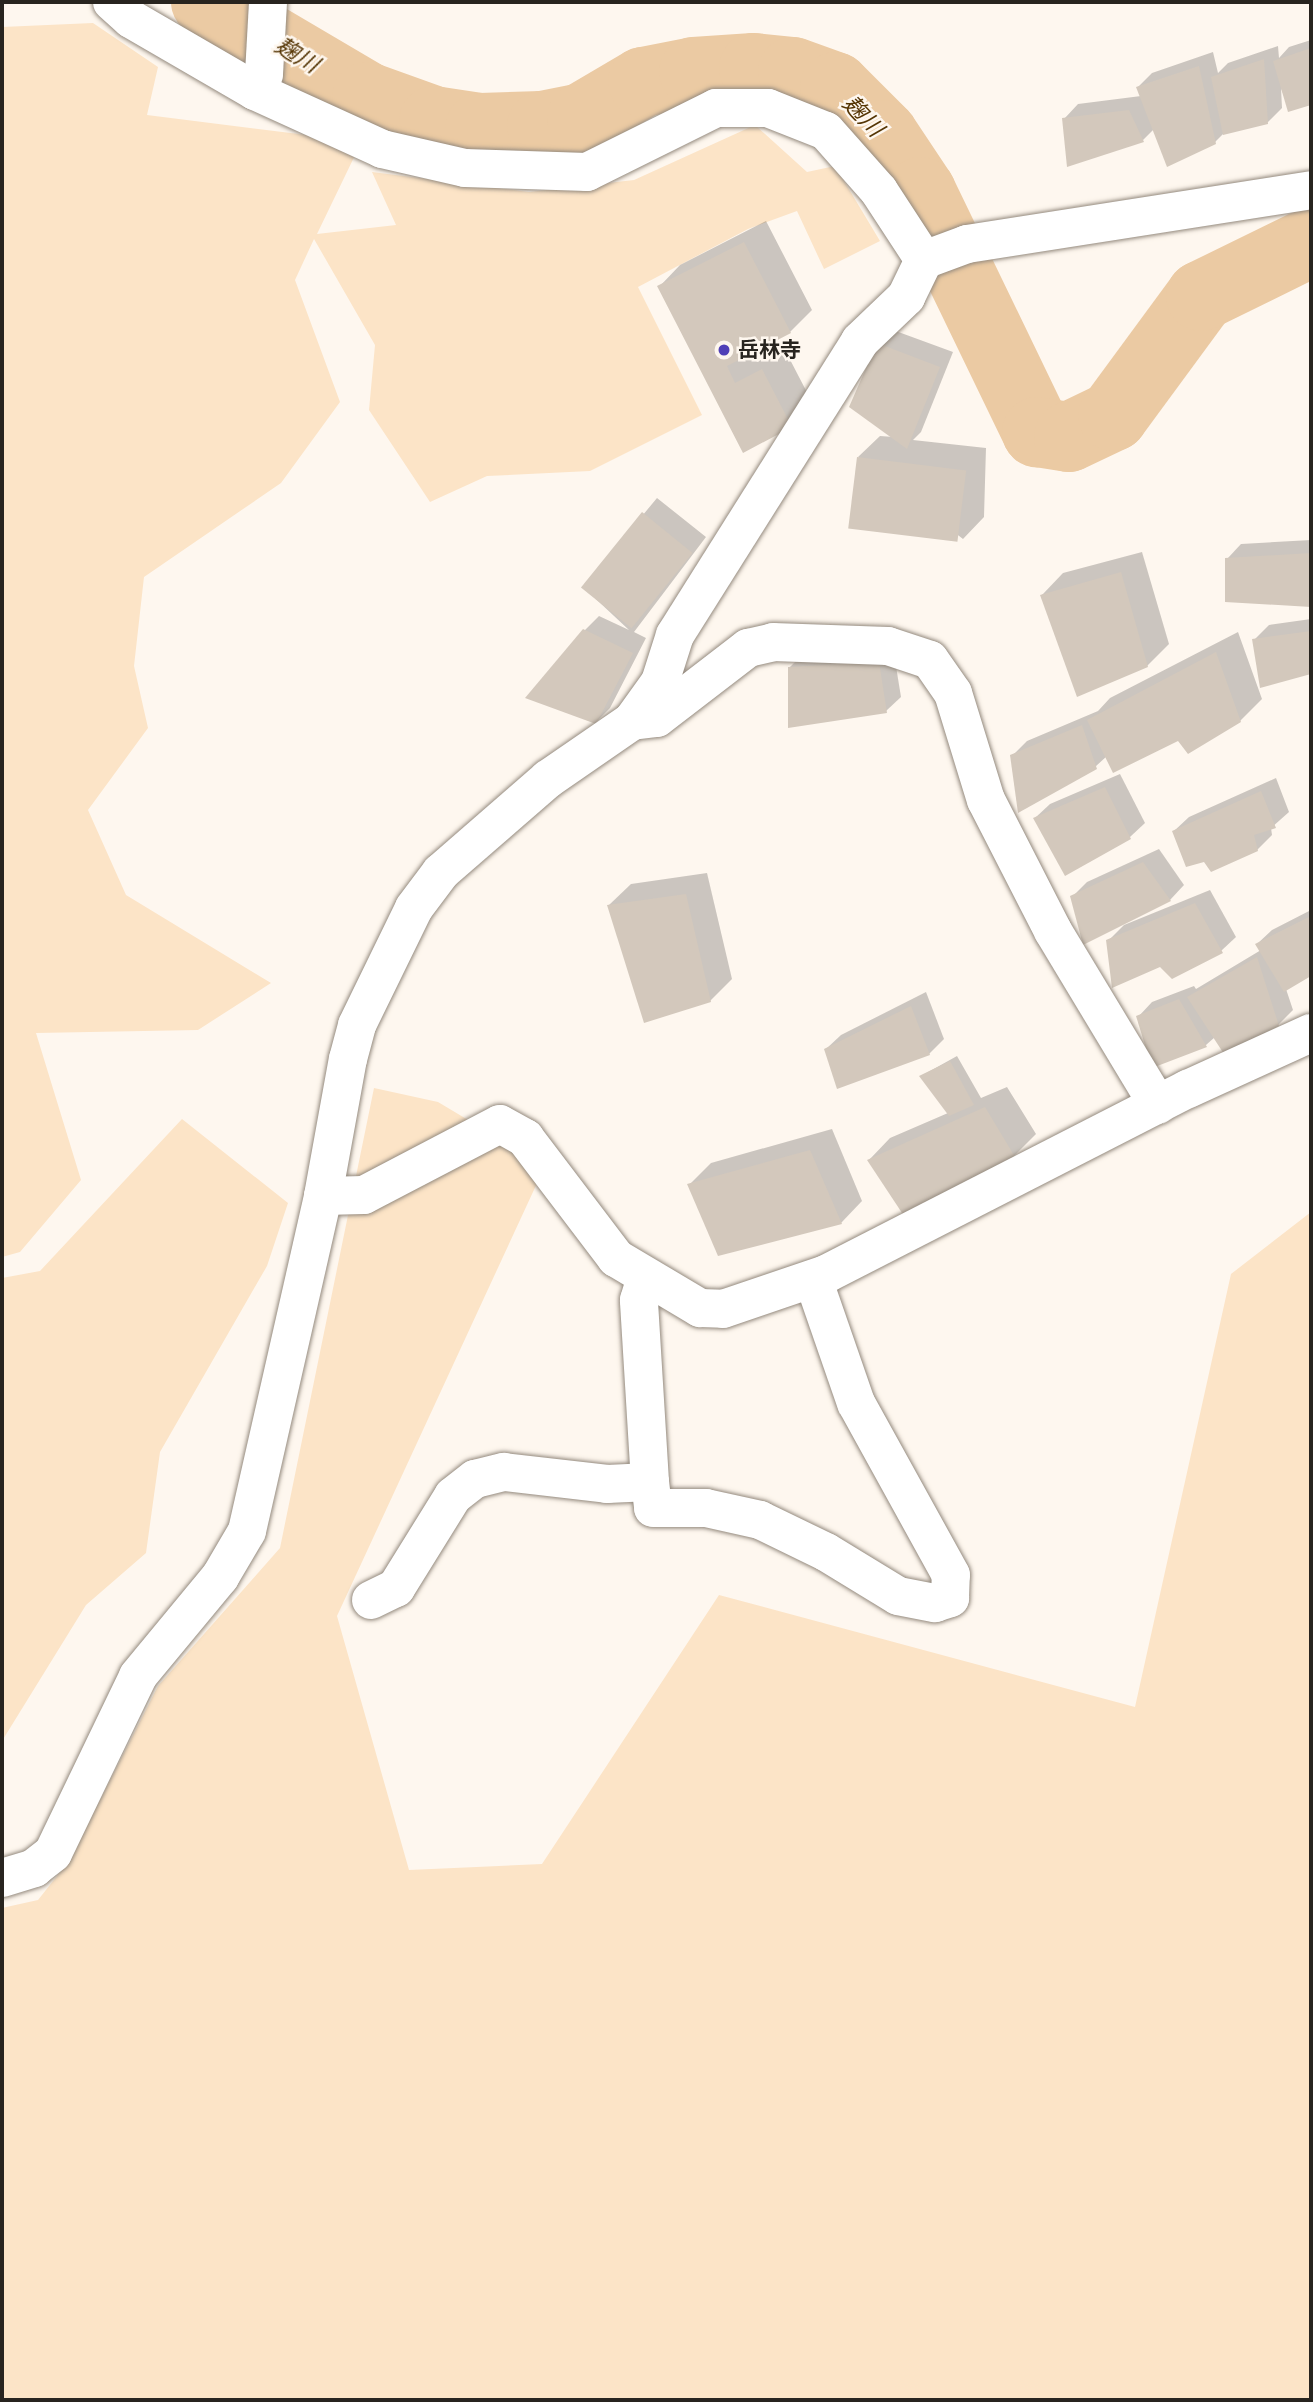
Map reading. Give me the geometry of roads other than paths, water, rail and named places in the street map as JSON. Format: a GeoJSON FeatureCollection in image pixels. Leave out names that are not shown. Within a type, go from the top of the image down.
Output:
{"type":"FeatureCollection","features":[{"type":"Feature","properties":{"kind":"street"},"geometry":{"type":"LineString","coordinates":[[112,2],[131,19],[259,82],[382,149],[478,168],[587,172],[716,108],[768,108],[826,131],[879,191],[941,254]]}},
{"type":"Feature","properties":{"kind":"street"},"geometry":{"type":"LineString","coordinates":[[259,82],[269,7]]}},
{"type":"Feature","properties":{"kind":"street"},"geometry":{"type":"LineString","coordinates":[[2,1878],[34,1868],[54,1853],[138,1676],[241,1544],[253,1518],[358,1025],[414,908],[441,872],[548,779],[632,721],[660,682],[675,635],[860,341],[906,298],[941,254],[1311,190]]}},
{"type":"Feature","properties":{"kind":"street"},"geometry":{"type":"LineString","coordinates":[[632,721],[657,718],[748,648],[773,642],[888,646],[930,660],[953,694],[986,800],[1053,931],[1158,1105]]}},
{"type":"Feature","properties":{"kind":"street"},"geometry":{"type":"LineString","coordinates":[[323,1196],[363,1195],[500,1124],[525,1138],[616,1258],[700,1308],[723,1309],[813,1279],[1158,1105],[1311,1033]]}},
{"type":"Feature","properties":{"kind":"street"},"geometry":{"type":"LineString","coordinates":[[646,1277],[639,1300],[653,1508],[706,1508],[760,1520],[826,1552],[898,1596],[935,1603],[950,1598],[951,1575],[856,1403],[813,1279]]}},
{"type":"Feature","properties":{"kind":"street"},"geometry":{"type":"LineString","coordinates":[[371,1600],[396,1588],[453,1496],[475,1479],[504,1472],[607,1483],[650,1482]]}},
{"type":"Feature","properties":{"kind":"waterway","name":"麹川"},"geometry":{"type":"LineString","coordinates":[[206,2],[367,97],[434,121],[480,128],[542,126],[582,118],[643,82],[694,72],[754,68],[793,72],[835,87],[883,135],[921,192],[1037,432],[1069,437],[1113,416],[1201,296],[1311,242]]}},
{"type":"Feature","properties":{"kind":"place","name":"岳林寺"},"geometry":{"type":"Point","coordinates":[724,350]}}]}
